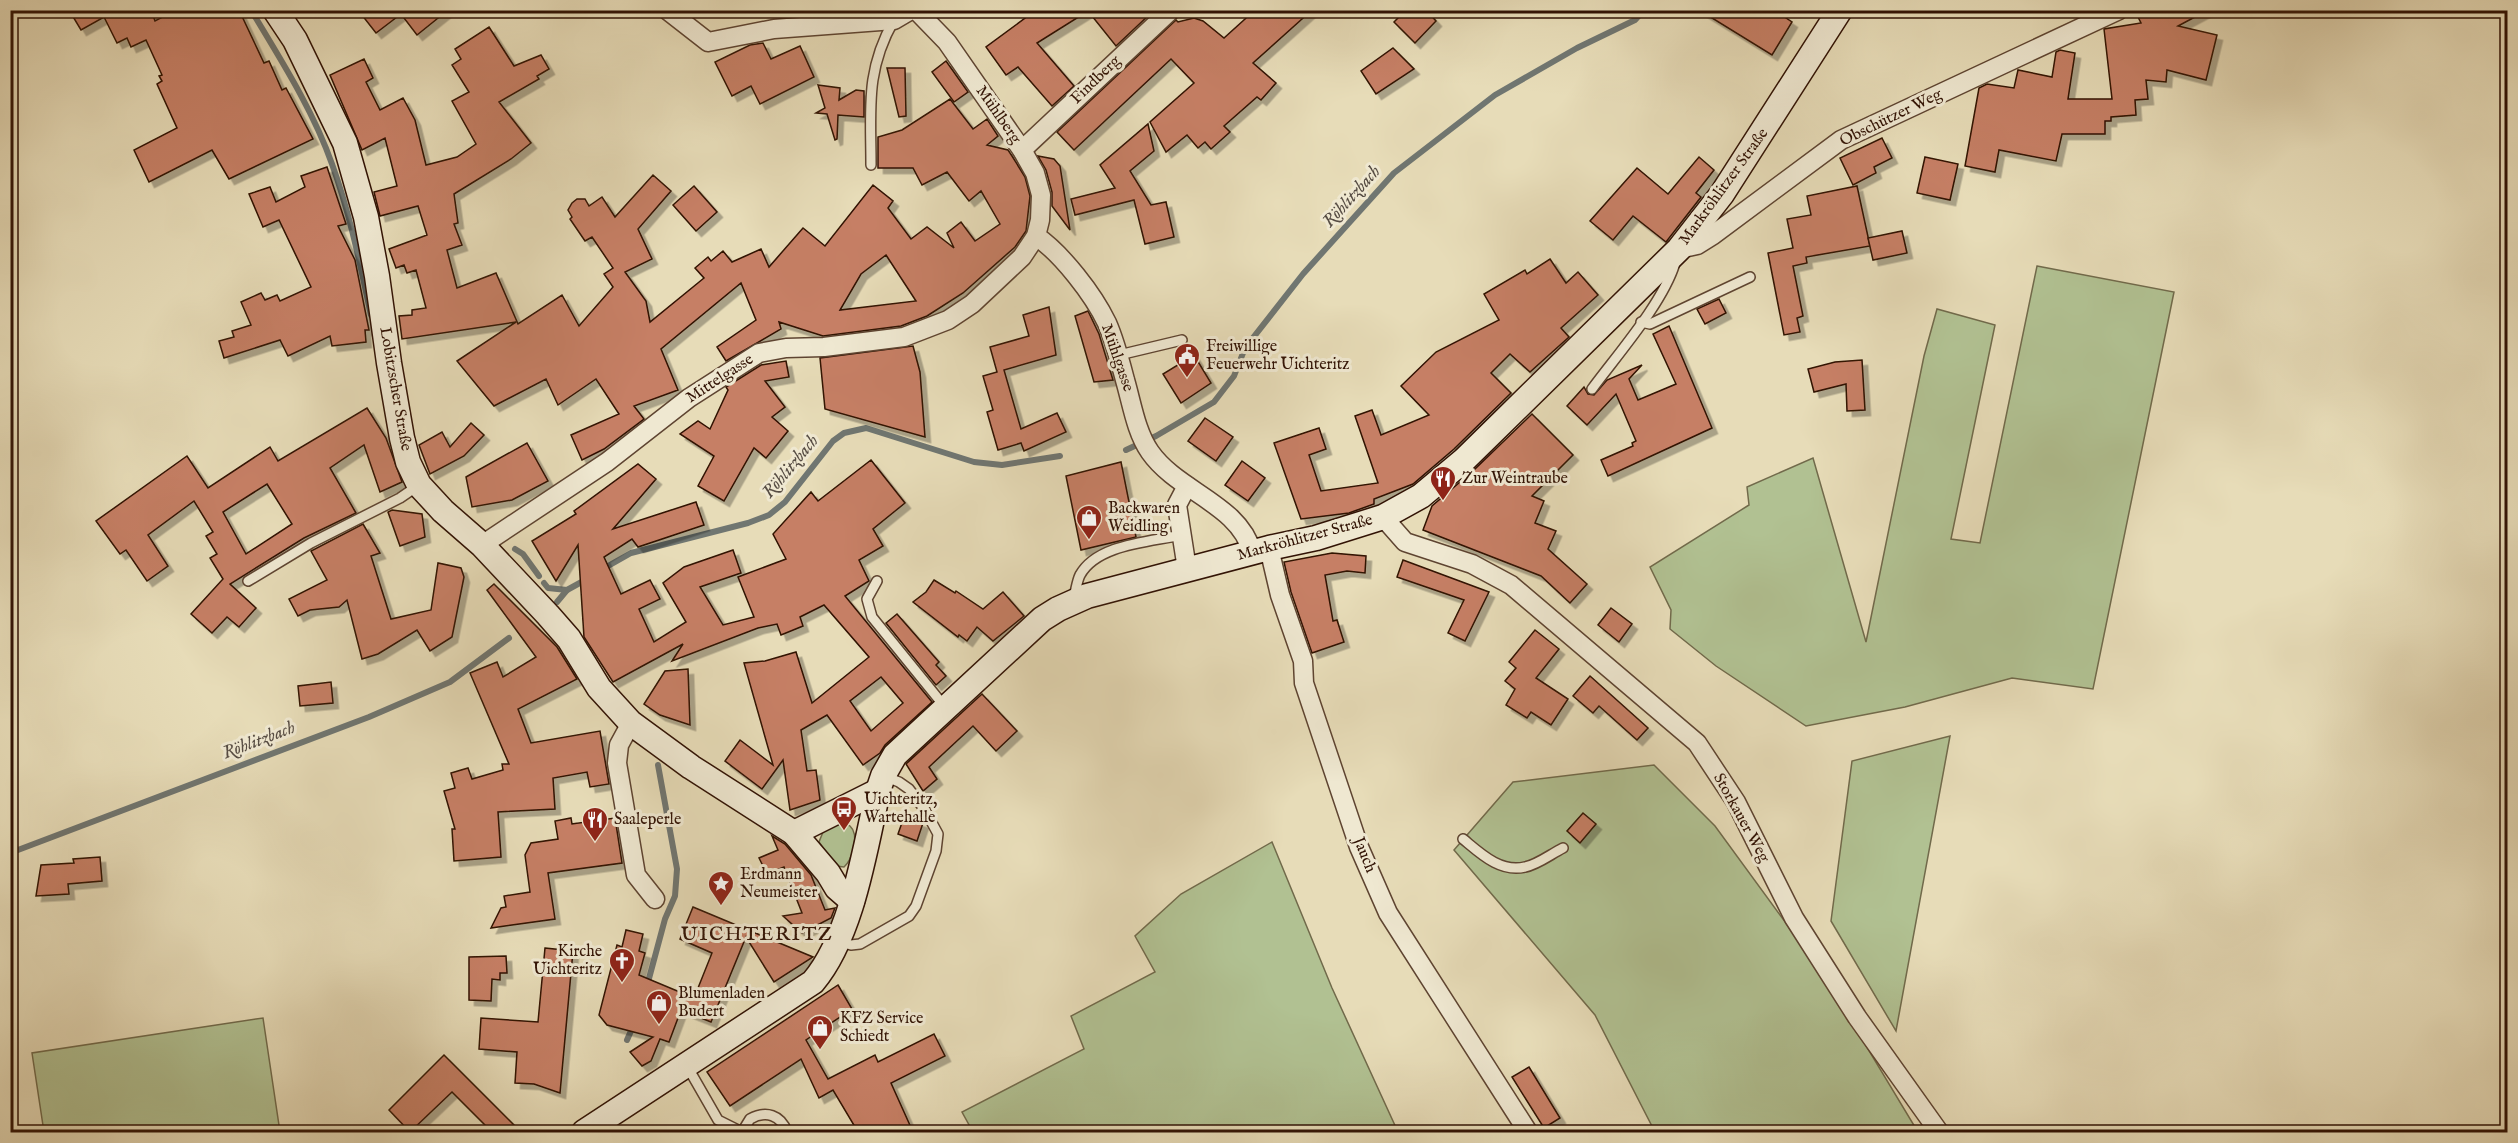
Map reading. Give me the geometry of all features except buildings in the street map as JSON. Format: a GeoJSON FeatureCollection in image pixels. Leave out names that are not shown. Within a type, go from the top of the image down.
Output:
{"type":"FeatureCollection","features":[{"type":"Feature","properties":{"kind":"main road","name":"Lobitzscher Straße"},"geometry":{"type":"LineString","coordinates":[[275,10],[295,40],[345,143],[366,217],[402,438],[412,474],[419,485],[443,512],[482,545],[569,639],[599,688],[631,723],[644,734],[794,833],[828,873],[837,888],[852,901]]}},
{"type":"Feature","properties":{"kind":"main road","name":"Markröhlitzer Straße"},"geometry":{"type":"LineString","coordinates":[[881,784],[894,755],[1042,619],[1073,602],[1187,569],[1316,538],[1383,517],[1422,496],[1464,460],[1679,249],[1722,195],[1840,10]]}},
{"type":"Feature","properties":{"kind":"main road"},"geometry":{"type":"LineString","coordinates":[[794,833],[881,784]]}},
{"type":"Feature","properties":{"kind":"main road"},"geometry":{"type":"LineString","coordinates":[[584,1132],[813,982],[823,971],[852,901],[881,784]]}},
{"type":"Feature","properties":{"kind":"street"},"geometry":{"type":"LineString","coordinates":[[667,10],[708,42],[774,29],[894,20],[911,10]]}},
{"type":"Feature","properties":{"kind":"street","name":"Mühlberg"},"geometry":{"type":"LineString","coordinates":[[916,10],[947,42],[1022,150],[1035,173],[1041,195],[1040,220],[1036,236]]}},
{"type":"Feature","properties":{"kind":"street","name":"Findberg"},"geometry":{"type":"LineString","coordinates":[[1022,150],[1171,10]]}},
{"type":"Feature","properties":{"kind":"street","name":"Obschützer Weg"},"geometry":{"type":"LineString","coordinates":[[1679,249],[1697,245],[1713,235],[1841,140],[2119,10]]}},
{"type":"Feature","properties":{"kind":"street","name":"Mühlgasse"},"geometry":{"type":"LineString","coordinates":[[1036,236],[1051,246],[1088,293],[1106,322],[1119,355],[1140,434],[1150,452],[1164,468],[1238,524],[1260,550]]}},
{"type":"Feature","properties":{"kind":"street","name":"Mittelgasse"},"geometry":{"type":"LineString","coordinates":[[482,545],[607,462],[689,398],[759,353],[786,348],[844,345],[904,337],[948,320],[972,304],[1022,257],[1036,236]]}},
{"type":"Feature","properties":{"kind":"street"},"geometry":{"type":"LineString","coordinates":[[1187,486],[1177,505],[1187,569]]}},
{"type":"Feature","properties":{"kind":"street","name":"Storkauer Weg"},"geometry":{"type":"LineString","coordinates":[[1383,517],[1405,542],[1472,564],[1512,585],[1697,743],[1736,802],[1794,918],[1857,1017],[1939,1132]]}},
{"type":"Feature","properties":{"kind":"street","name":"Jauch"},"geometry":{"type":"LineString","coordinates":[[1260,550],[1280,595],[1303,661],[1304,683],[1359,847],[1388,913],[1528,1132]]}},
{"type":"Feature","properties":{"kind":"street"},"geometry":{"type":"LineString","coordinates":[[631,723],[619,745],[618,763],[636,875],[655,899]]}},
{"type":"Feature","properties":{"kind":"lane"},"geometry":{"type":"LineString","coordinates":[[871,165],[871,81],[881,46],[894,20]]}},
{"type":"Feature","properties":{"kind":"lane"},"geometry":{"type":"LineString","coordinates":[[1592,389],[1671,276],[1679,249]]}},
{"type":"Feature","properties":{"kind":"lane"},"geometry":{"type":"LineString","coordinates":[[1641,322],[1650,324],[1749,277]]}},
{"type":"Feature","properties":{"kind":"lane"},"geometry":{"type":"LineString","coordinates":[[1119,355],[1182,340]]}},
{"type":"Feature","properties":{"kind":"lane"},"geometry":{"type":"LineString","coordinates":[[248,581],[310,543],[400,498],[419,485]]}},
{"type":"Feature","properties":{"kind":"lane"},"geometry":{"type":"LineString","coordinates":[[1073,602],[1079,576],[1101,553],[1181,535]]}},
{"type":"Feature","properties":{"kind":"lane"},"geometry":{"type":"LineString","coordinates":[[877,581],[867,599],[872,617],[946,708]]}},
{"type":"Feature","properties":{"kind":"lane"},"geometry":{"type":"LineString","coordinates":[[837,941],[851,945],[860,944],[909,916],[916,906],[936,851],[938,834],[925,810],[909,789],[899,782],[881,784]]}},
{"type":"Feature","properties":{"kind":"lane"},"geometry":{"type":"LineString","coordinates":[[1463,839],[1485,857],[1507,868],[1526,867],[1563,848]]}},
{"type":"Feature","properties":{"kind":"lane"},"geometry":{"type":"LineString","coordinates":[[687,1066],[718,1120],[742,1132],[750,1119],[765,1114],[780,1119],[787,1132]]}},
{"type":"Feature","properties":{"kind":"green space"},"geometry":{"type":"Polygon","coordinates":[[[2037,266],[2174,292],[2093,689],[2012,678],[1905,707],[1806,726],[1716,666],[1670,629],[1671,610],[1650,567],[1749,505],[1747,487],[1813,458],[1866,642],[1924,356],[1937,309],[1995,325],[1951,539],[1980,543],[2037,266]]]}},
{"type":"Feature","properties":{"kind":"green space"},"geometry":{"type":"Polygon","coordinates":[[[1950,736],[1896,1031],[1831,921],[1852,761],[1950,736]]]}},
{"type":"Feature","properties":{"kind":"green space"},"geometry":{"type":"Polygon","coordinates":[[[1654,765],[1715,826],[1821,971],[1918,1132],[1655,1132],[1595,1015],[1454,850],[1513,782],[1654,765]]]}},
{"type":"Feature","properties":{"kind":"green space"},"geometry":{"type":"Polygon","coordinates":[[[840,822],[850,826],[855,841],[852,853],[844,867],[836,866],[819,842],[823,832],[840,822]]]}},
{"type":"Feature","properties":{"kind":"green space"},"geometry":{"type":"Polygon","coordinates":[[[1272,842],[1332,988],[1398,1132],[973,1132],[962,1112],[1084,1049],[1071,1016],[1155,972],[1135,936],[1181,894],[1272,842]]]}},
{"type":"Feature","properties":{"kind":"green space"},"geometry":{"type":"Polygon","coordinates":[[[263,1018],[280,1132],[44,1132],[32,1053],[263,1018]]]}},
{"type":"Feature","properties":{"kind":"waterway"},"geometry":{"type":"LineString","coordinates":[[251,10],[296,86],[324,144],[349,220],[371,315]]}},
{"type":"Feature","properties":{"kind":"waterway","name":"Röhlitzbach"},"geometry":{"type":"LineString","coordinates":[[1126,450],[1156,436],[1214,402],[1234,376],[1245,348],[1303,274],[1394,173],[1495,95],[1577,48],[1635,20],[1644,10]]}},
{"type":"Feature","properties":{"kind":"waterway","name":"Röhlitzbach"},"geometry":{"type":"LineString","coordinates":[[601,570],[631,553],[748,523],[769,515],[785,502],[833,441],[844,433],[866,428],[974,462],[1002,465],[1060,456]]}},
{"type":"Feature","properties":{"kind":"waterway"},"geometry":{"type":"LineString","coordinates":[[515,549],[523,554],[539,576]]}},
{"type":"Feature","properties":{"kind":"waterway","name":"Röhlitzbach"},"geometry":{"type":"LineString","coordinates":[[557,602],[567,590],[587,579]]}},
{"type":"Feature","properties":{"kind":"waterway"},"geometry":{"type":"LineString","coordinates":[[544,583],[548,588],[567,590]]}},
{"type":"Feature","properties":{"kind":"waterway","name":"Röhlitzbach"},"geometry":{"type":"LineString","coordinates":[[10,853],[369,717],[450,682],[509,638]]}},
{"type":"Feature","properties":{"kind":"waterway"},"geometry":{"type":"LineString","coordinates":[[647,986],[665,919],[675,896],[677,869],[658,765]]}},
{"type":"Feature","properties":{"kind":"waterway"},"geometry":{"type":"LineString","coordinates":[[627,1040],[634,1024]]}},
{"type":"Feature","properties":{"kind":"place","name":"Freiwillige Feuerwehr Uichteritz"},"geometry":{"type":"Point","coordinates":[1187,379]}},
{"type":"Feature","properties":{"kind":"place","name":"Zur Weintraube"},"geometry":{"type":"Point","coordinates":[1443,502]}},
{"type":"Feature","properties":{"kind":"place","name":"Backwaren Weidling"},"geometry":{"type":"Point","coordinates":[1089,541]}},
{"type":"Feature","properties":{"kind":"place","name":"Uichteritz, Wartehalle"},"geometry":{"type":"Point","coordinates":[844,832]}},
{"type":"Feature","properties":{"kind":"place","name":"Saaleperle"},"geometry":{"type":"Point","coordinates":[595,843]}},
{"type":"Feature","properties":{"kind":"place","name":"Erdmann Neumeister"},"geometry":{"type":"Point","coordinates":[721,907]}},
{"type":"Feature","properties":{"kind":"place","name":"Kirche Uichteritz"},"geometry":{"type":"Point","coordinates":[622,984]}},
{"type":"Feature","properties":{"kind":"place","name":"Blumenladen Budert"},"geometry":{"type":"Point","coordinates":[659,1026]}},
{"type":"Feature","properties":{"kind":"place","name":"KFZ Service Schiedt"},"geometry":{"type":"Point","coordinates":[820,1051]}},
{"type":"Feature","properties":{"kind":"district","name":"UICHTERITZ"},"geometry":{"type":"Point","coordinates":[757,934]}}]}
